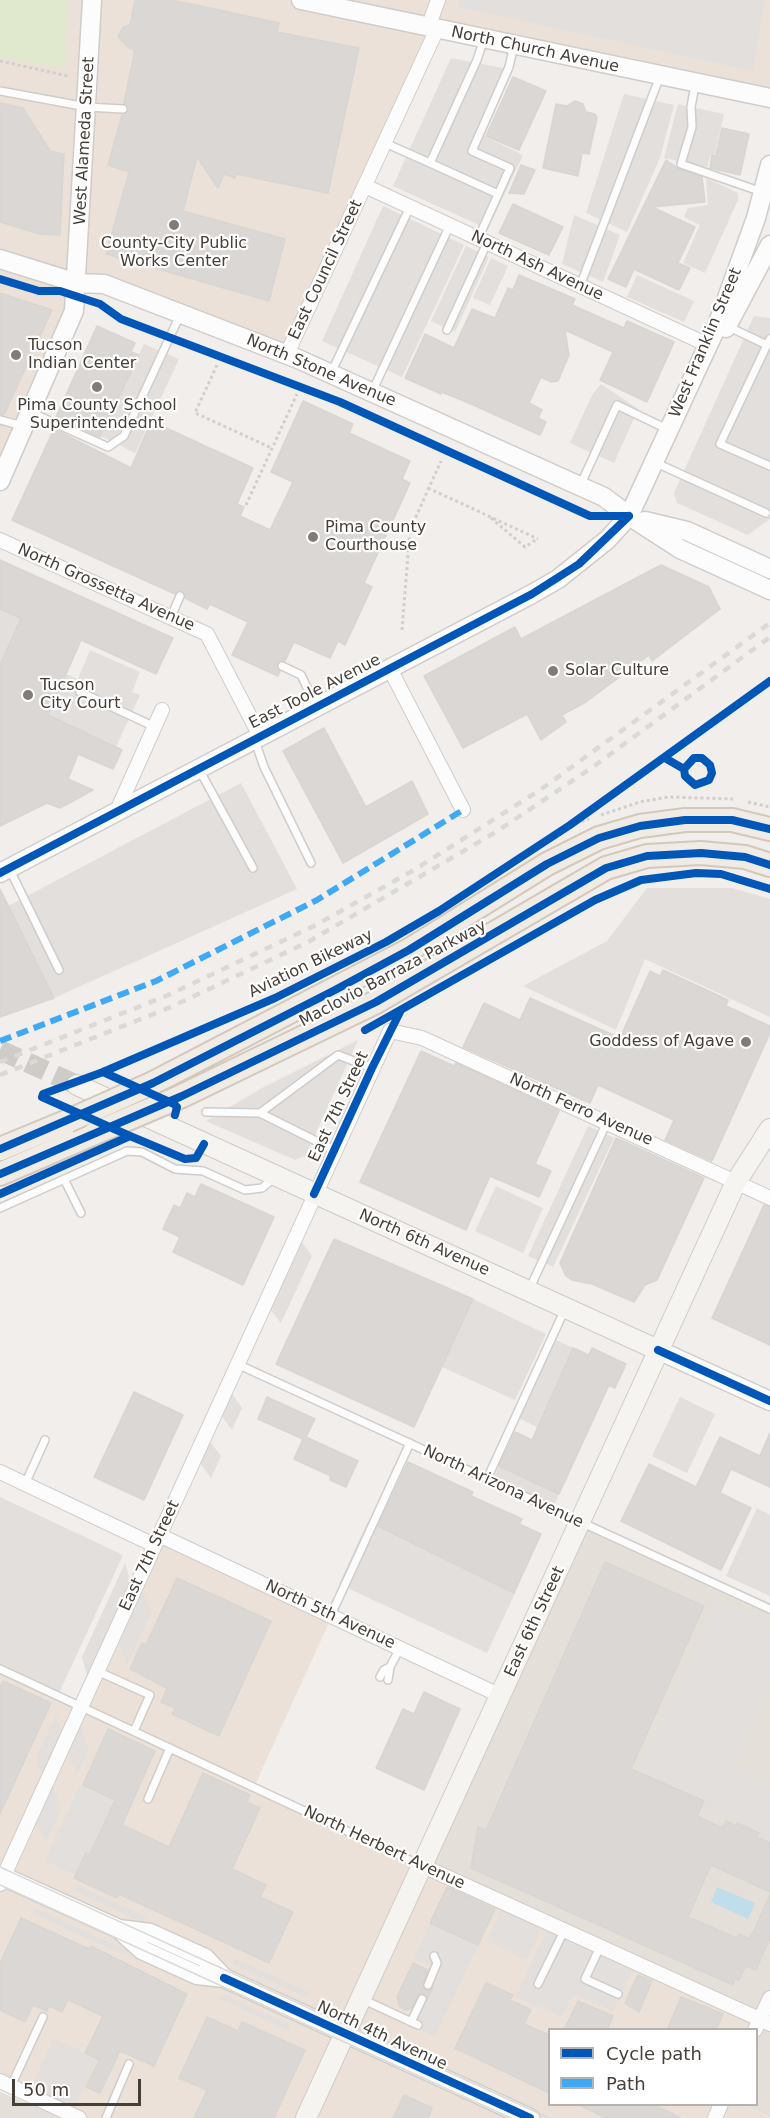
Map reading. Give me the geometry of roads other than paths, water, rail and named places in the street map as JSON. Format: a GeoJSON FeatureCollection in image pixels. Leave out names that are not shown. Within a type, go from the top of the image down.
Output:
{"type":"FeatureCollection","features":[{"type":"Feature","properties":{"kind":"main road","name":"Maclovio Barraza Parkway"},"geometry":{"type":"LineString","coordinates":[[0,1149],[153,1083],[409,950],[548,864],[599,838],[640,826],[685,820],[732,820],[770,829]]}},
{"type":"Feature","properties":{"kind":"main road","name":"Maclovio Barraza Parkway"},"geometry":{"type":"LineString","coordinates":[[0,1174],[182,1096],[376,1002],[606,868],[647,856],[701,853],[745,857],[770,865]]}},
{"type":"Feature","properties":{"kind":"main road","name":"North 6th Avenue"},"geometry":{"type":"LineString","coordinates":[[77,1085],[658,1350]]}},
{"type":"Feature","properties":{"kind":"main road","name":"East 6th Street"},"geometry":{"type":"LineString","coordinates":[[306,2118],[736,1182],[770,1129]]}},
{"type":"Feature","properties":{"kind":"street","name":"West Alameda Street"},"geometry":{"type":"LineString","coordinates":[[0,481],[70,323],[77,283],[92,0]]}},
{"type":"Feature","properties":{"kind":"street","name":"North Church Avenue"},"geometry":{"type":"LineString","coordinates":[[301,0],[332,3],[433,29],[770,98]]}},
{"type":"Feature","properties":{"kind":"street","name":"East Council Street"},"geometry":{"type":"LineString","coordinates":[[287,354],[385,143],[433,29],[438,0]]}},
{"type":"Feature","properties":{"kind":"street","name":"West Franklin Street"},"geometry":{"type":"LineString","coordinates":[[629,516],[726,303],[770,165]]}},
{"type":"Feature","properties":{"kind":"street","name":"North Ash Avenue"},"geometry":{"type":"LineString","coordinates":[[366,186],[708,345]]}},
{"type":"Feature","properties":{"kind":"street"},"geometry":{"type":"LineString","coordinates":[[682,401],[727,326],[770,245]]}},
{"type":"Feature","properties":{"kind":"street","name":"North Stone Avenue"},"geometry":{"type":"LineString","coordinates":[[0,259],[77,283],[104,284],[287,354],[604,497],[680,549],[770,591]]}},
{"type":"Feature","properties":{"kind":"street","name":"North Stone Avenue"},"geometry":{"type":"LineString","coordinates":[[629,516],[687,531],[770,569]]}},
{"type":"Feature","properties":{"kind":"street","name":"East Toole Avenue"},"geometry":{"type":"LineString","coordinates":[[4,869],[117,813],[558,579],[594,551],[629,516]]}},
{"type":"Feature","properties":{"kind":"street","name":"North Grossetta Avenue"},"geometry":{"type":"LineString","coordinates":[[0,540],[207,634],[257,737]]}},
{"type":"Feature","properties":{"kind":"street"},"geometry":{"type":"LineString","coordinates":[[390,669],[463,810]]}},
{"type":"Feature","properties":{"kind":"street"},"geometry":{"type":"LineString","coordinates":[[117,813],[162,710]]}},
{"type":"Feature","properties":{"kind":"street","name":"East 7th Street"},"geometry":{"type":"LineString","coordinates":[[1,1879],[390,1031]]}},
{"type":"Feature","properties":{"kind":"street","name":"North Ferro Avenue"},"geometry":{"type":"LineString","coordinates":[[390,1031],[422,1038],[770,1198]]}},
{"type":"Feature","properties":{"kind":"street","name":"North 6th Avenue"},"geometry":{"type":"LineString","coordinates":[[658,1350],[770,1401]]}},
{"type":"Feature","properties":{"kind":"street","name":"North 5th Avenue"},"geometry":{"type":"LineString","coordinates":[[0,1473],[331,1615],[501,1696]]}},
{"type":"Feature","properties":{"kind":"street","name":"North Herbert Avenue"},"geometry":{"type":"LineString","coordinates":[[423,1866],[762,2024]]}},
{"type":"Feature","properties":{"kind":"street","name":"North 4th Avenue"},"geometry":{"type":"LineString","coordinates":[[1,1879],[119,1929],[150,1934],[172,1943],[205,1958],[224,1978],[530,2118]]}},
{"type":"Feature","properties":{"kind":"street"},"geometry":{"type":"LineString","coordinates":[[762,2024],[770,1998]]}},
{"type":"Feature","properties":{"kind":"street"},"geometry":{"type":"LineString","coordinates":[[6,2084],[79,2118]]}},
{"type":"Feature","properties":{"kind":"lane"},"geometry":{"type":"LineString","coordinates":[[430,163],[477,60],[483,39]]}},
{"type":"Feature","properties":{"kind":"lane"},"geometry":{"type":"LineString","coordinates":[[447,330],[510,168],[472,151],[508,67],[514,45]]}},
{"type":"Feature","properties":{"kind":"lane"},"geometry":{"type":"LineString","coordinates":[[580,286],[660,76]]}},
{"type":"Feature","properties":{"kind":"lane"},"geometry":{"type":"LineString","coordinates":[[696,82],[691,107],[692,127],[681,164],[763,192]]}},
{"type":"Feature","properties":{"kind":"lane"},"geometry":{"type":"LineString","coordinates":[[0,91],[87,107],[123,109]]}},
{"type":"Feature","properties":{"kind":"lane"},"geometry":{"type":"LineString","coordinates":[[385,143],[498,194]]}},
{"type":"Feature","properties":{"kind":"lane"},"geometry":{"type":"LineString","coordinates":[[330,373],[410,207]]}},
{"type":"Feature","properties":{"kind":"lane"},"geometry":{"type":"LineString","coordinates":[[372,392],[450,225]]}},
{"type":"Feature","properties":{"kind":"lane"},"geometry":{"type":"LineString","coordinates":[[0,420],[27,419],[108,447],[124,436],[181,313]]}},
{"type":"Feature","properties":{"kind":"lane"},"geometry":{"type":"LineString","coordinates":[[727,326],[768,342],[720,444],[770,466]]}},
{"type":"Feature","properties":{"kind":"lane"},"geometry":{"type":"LineString","coordinates":[[580,486],[617,405],[669,430]]}},
{"type":"Feature","properties":{"kind":"lane"},"geometry":{"type":"LineString","coordinates":[[654,462],[766,513]]}},
{"type":"Feature","properties":{"kind":"lane"},"geometry":{"type":"LineString","coordinates":[[171,617],[180,596]]}},
{"type":"Feature","properties":{"kind":"lane"},"geometry":{"type":"LineString","coordinates":[[282,666],[301,675],[317,706]]}},
{"type":"Feature","properties":{"kind":"lane"},"geometry":{"type":"LineString","coordinates":[[80,692],[155,727]]}},
{"type":"Feature","properties":{"kind":"lane"},"geometry":{"type":"LineString","coordinates":[[257,737],[264,767],[311,863]]}},
{"type":"Feature","properties":{"kind":"lane"},"geometry":{"type":"LineString","coordinates":[[199,768],[253,868]]}},
{"type":"Feature","properties":{"kind":"lane"},"geometry":{"type":"LineString","coordinates":[[4,869],[59,970]]}},
{"type":"Feature","properties":{"kind":"lane"},"geometry":{"type":"LineString","coordinates":[[260,1113],[338,1055],[372,1068]]}},
{"type":"Feature","properties":{"kind":"lane"},"geometry":{"type":"LineString","coordinates":[[207,1112],[260,1113],[334,1150]]}},
{"type":"Feature","properties":{"kind":"lane"},"geometry":{"type":"LineString","coordinates":[[529,1290],[607,1122]]}},
{"type":"Feature","properties":{"kind":"lane"},"geometry":{"type":"LineString","coordinates":[[0,1208],[127,1151],[134,1150],[175,1169],[203,1171],[245,1190],[262,1188],[276,1176]]}},
{"type":"Feature","properties":{"kind":"lane"},"geometry":{"type":"LineString","coordinates":[[64,1179],[81,1213]]}},
{"type":"Feature","properties":{"kind":"lane"},"geometry":{"type":"LineString","coordinates":[[487,1479],[567,1307]]}},
{"type":"Feature","properties":{"kind":"lane","name":"North Arizona Avenue"},"geometry":{"type":"LineString","coordinates":[[237,1364],[770,1608]]}},
{"type":"Feature","properties":{"kind":"lane"},"geometry":{"type":"LineString","coordinates":[[25,1484],[45,1440]]}},
{"type":"Feature","properties":{"kind":"lane"},"geometry":{"type":"LineString","coordinates":[[331,1615],[410,1443]]}},
{"type":"Feature","properties":{"kind":"lane"},"geometry":{"type":"LineString","coordinates":[[384,1679],[384,1670],[390,1667],[400,1648]]}},
{"type":"Feature","properties":{"kind":"lane","name":"North Herbert Avenue"},"geometry":{"type":"LineString","coordinates":[[0,1669],[423,1866]]}},
{"type":"Feature","properties":{"kind":"lane"},"geometry":{"type":"LineString","coordinates":[[97,1671],[150,1695],[134,1731]]}},
{"type":"Feature","properties":{"kind":"lane"},"geometry":{"type":"LineString","coordinates":[[148,1799],[170,1748]]}},
{"type":"Feature","properties":{"kind":"lane"},"geometry":{"type":"LineString","coordinates":[[538,1984],[564,1931]]}},
{"type":"Feature","properties":{"kind":"lane"},"geometry":{"type":"LineString","coordinates":[[600,1947],[585,1979],[618,1995]]}},
{"type":"Feature","properties":{"kind":"lane"},"geometry":{"type":"LineString","coordinates":[[428,1985],[437,1963],[434,1956]]}},
{"type":"Feature","properties":{"kind":"lane"},"geometry":{"type":"LineString","coordinates":[[361,1999],[414,2024],[422,1999]]}},
{"type":"Feature","properties":{"kind":"lane"},"geometry":{"type":"LineString","coordinates":[[6,2084],[43,2017]]}},
{"type":"Feature","properties":{"kind":"lane"},"geometry":{"type":"LineString","coordinates":[[106,2118],[129,2064]]}},
{"type":"Feature","properties":{"kind":"water"},"geometry":{"type":"Polygon","coordinates":[[[717,1887],[755,1903],[748,1919],[711,1902],[717,1887]]]}},
{"type":"Feature","properties":{"kind":"tunnel"},"geometry":{"type":"LineString","coordinates":[[0,1050],[77,1085]]}},
{"type":"Feature","properties":{"kind":"tram line"},"geometry":{"type":"LineString","coordinates":[[0,1867],[549,2118]]}},
{"type":"Feature","properties":{"kind":"tram line"},"geometry":{"type":"LineString","coordinates":[[0,1885],[511,2118]]}},
{"type":"Feature","properties":{"kind":"railway"},"geometry":{"type":"LineString","coordinates":[[0,1062],[166,996],[314,926],[414,870],[540,790],[770,623]]}},
{"type":"Feature","properties":{"kind":"railway"},"geometry":{"type":"LineString","coordinates":[[0,1075],[171,1007],[308,942],[496,832],[593,767],[770,637]]}},
{"type":"Feature","properties":{"kind":"place","name":"County-City Public Works Center"},"geometry":{"type":"Point","coordinates":[174,225]}},
{"type":"Feature","properties":{"kind":"place","name":"Tucson Indian Center"},"geometry":{"type":"Point","coordinates":[16,355]}},
{"type":"Feature","properties":{"kind":"place","name":"Pima County School Superintendednt"},"geometry":{"type":"Point","coordinates":[97,387]}},
{"type":"Feature","properties":{"kind":"place","name":"Pima County Courthouse"},"geometry":{"type":"Point","coordinates":[313,537]}},
{"type":"Feature","properties":{"kind":"place","name":"Solar Culture"},"geometry":{"type":"Point","coordinates":[553,671]}},
{"type":"Feature","properties":{"kind":"place","name":"Tucson City Court"},"geometry":{"type":"Point","coordinates":[28,695]}},
{"type":"Feature","properties":{"kind":"place","name":"Goddess of Agave"},"geometry":{"type":"Point","coordinates":[746,1042]}}]}
